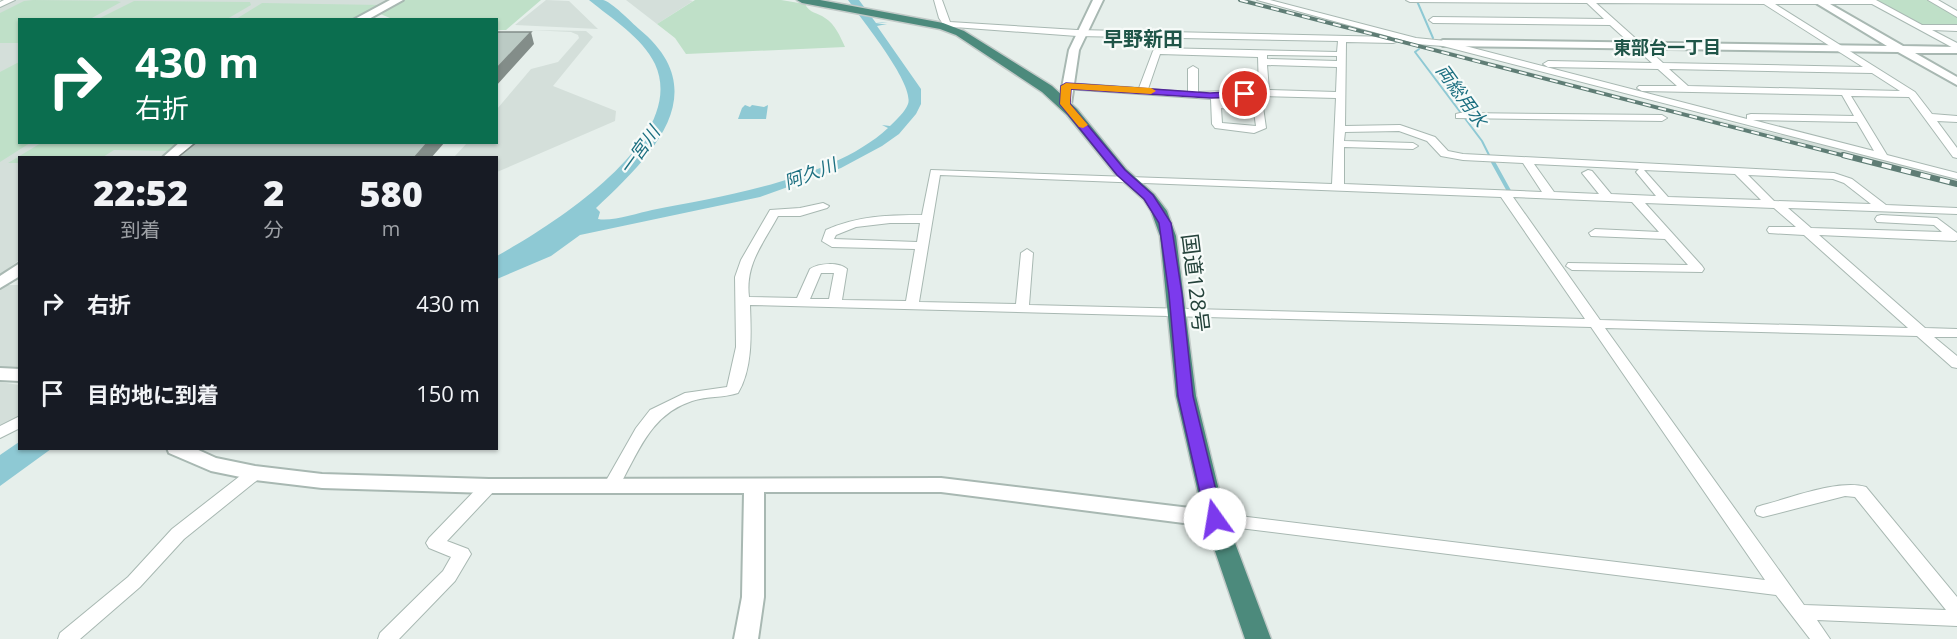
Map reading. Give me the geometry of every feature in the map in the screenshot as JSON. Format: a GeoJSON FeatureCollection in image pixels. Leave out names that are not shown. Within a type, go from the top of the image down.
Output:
{"type":"FeatureCollection","features":[{"type":"Feature","properties":{"kind":"highway","name":"国道128号"},"geometry":{"type":"LineString","coordinates":[[802,0],[945,26],[960,33],[1047,89],[1065,104],[1130,180],[1149,197],[1165,223],[1178,314],[1186,396],[1215,519],[1258,639]]}},
{"type":"Feature","properties":{"kind":"street"},"geometry":{"type":"LineString","coordinates":[[0,5],[11,0]]}},
{"type":"Feature","properties":{"kind":"street"},"geometry":{"type":"LineString","coordinates":[[362,18],[398,0]]}},
{"type":"Feature","properties":{"kind":"street"},"geometry":{"type":"LineString","coordinates":[[939,0],[945,26],[1082,33],[1416,41],[1438,31],[1612,22]]}},
{"type":"Feature","properties":{"kind":"street"},"geometry":{"type":"LineString","coordinates":[[1065,104],[1066,86],[1074,50],[1098,0]]}},
{"type":"Feature","properties":{"kind":"street"},"geometry":{"type":"LineString","coordinates":[[1261,0],[1416,41]]}},
{"type":"Feature","properties":{"kind":"street"},"geometry":{"type":"LineString","coordinates":[[1410,0],[1872,1],[1957,49]]}},
{"type":"Feature","properties":{"kind":"street"},"geometry":{"type":"LineString","coordinates":[[1425,0],[1438,31],[1525,64],[1957,176]]}},
{"type":"Feature","properties":{"kind":"street"},"geometry":{"type":"LineString","coordinates":[[1588,0],[1686,89]]}},
{"type":"Feature","properties":{"kind":"street"},"geometry":{"type":"LineString","coordinates":[[1932,0],[1957,15]]}},
{"type":"Feature","properties":{"kind":"street"},"geometry":{"type":"LineString","coordinates":[[1765,1],[1912,94],[1957,155]]}},
{"type":"Feature","properties":{"kind":"street"},"geometry":{"type":"LineString","coordinates":[[1818,1],[1957,82]]}},
{"type":"Feature","properties":{"kind":"street"},"geometry":{"type":"LineString","coordinates":[[1947,9],[1957,10]]}},
{"type":"Feature","properties":{"kind":"street"},"geometry":{"type":"LineString","coordinates":[[1921,27],[1957,28]]}},
{"type":"Feature","properties":{"kind":"street"},"geometry":{"type":"LineString","coordinates":[[1438,31],[1636,44],[1957,49]]}},
{"type":"Feature","properties":{"kind":"street"},"geometry":{"type":"LineString","coordinates":[[1264,93],[1265,37]]}},
{"type":"Feature","properties":{"kind":"street"},"geometry":{"type":"LineString","coordinates":[[1338,186],[1342,39]]}},
{"type":"Feature","properties":{"kind":"street"},"geometry":{"type":"LineString","coordinates":[[1143,90],[1157,51],[1343,59]]}},
{"type":"Feature","properties":{"kind":"street"},"geometry":{"type":"LineString","coordinates":[[1525,64],[1875,70]]}},
{"type":"Feature","properties":{"kind":"street"},"geometry":{"type":"LineString","coordinates":[[1192,94],[1193,69]]}},
{"type":"Feature","properties":{"kind":"street"},"geometry":{"type":"LineString","coordinates":[[1066,86],[1192,94],[1259,109],[1261,128],[1254,130],[1219,126],[1217,100]]}},
{"type":"Feature","properties":{"kind":"street"},"geometry":{"type":"LineString","coordinates":[[1617,88],[1912,94]]}},
{"type":"Feature","properties":{"kind":"street"},"geometry":{"type":"LineString","coordinates":[[1217,100],[1264,93],[1341,94]]}},
{"type":"Feature","properties":{"kind":"street"},"geometry":{"type":"LineString","coordinates":[[1845,93],[1883,157]]}},
{"type":"Feature","properties":{"kind":"street"},"geometry":{"type":"LineString","coordinates":[[1462,117],[1662,118]]}},
{"type":"Feature","properties":{"kind":"street"},"geometry":{"type":"LineString","coordinates":[[1728,117],[1862,119]]}},
{"type":"Feature","properties":{"kind":"street"},"geometry":{"type":"LineString","coordinates":[[1929,117],[1957,119]]}},
{"type":"Feature","properties":{"kind":"street"},"geometry":{"type":"LineString","coordinates":[[1340,129],[1400,128],[1431,139],[1445,154],[1463,157],[1843,178],[1882,213],[1898,234]]}},
{"type":"Feature","properties":{"kind":"street"},"geometry":{"type":"LineString","coordinates":[[171,156],[186,144]]}},
{"type":"Feature","properties":{"kind":"street"},"geometry":{"type":"LineString","coordinates":[[1340,144],[1413,146]]}},
{"type":"Feature","properties":{"kind":"street"},"geometry":{"type":"LineString","coordinates":[[1526,160],[1550,195]]}},
{"type":"Feature","properties":{"kind":"street"},"geometry":{"type":"LineString","coordinates":[[1738,171],[1775,205],[1809,231],[1957,364]]}},
{"type":"Feature","properties":{"kind":"street"},"geometry":{"type":"LineString","coordinates":[[912,304],[935,172],[1869,208],[1882,213],[1936,222],[1956,237]]}},
{"type":"Feature","properties":{"kind":"street"},"geometry":{"type":"LineString","coordinates":[[1641,172],[1665,200]]}},
{"type":"Feature","properties":{"kind":"street"},"geometry":{"type":"LineString","coordinates":[[1588,173],[1608,198]]}},
{"type":"Feature","properties":{"kind":"street"},"geometry":{"type":"LineString","coordinates":[[1504,194],[1781,590],[1821,639]]}},
{"type":"Feature","properties":{"kind":"street"},"geometry":{"type":"LineString","coordinates":[[1572,266],[1698,269],[1636,199]]}},
{"type":"Feature","properties":{"kind":"street"},"geometry":{"type":"LineString","coordinates":[[611,486],[640,432],[655,414],[690,396],[733,390],[737,380],[742,343],[741,276],[768,211],[800,212],[823,206]]}},
{"type":"Feature","properties":{"kind":"street"},"geometry":{"type":"LineString","coordinates":[[1882,213],[1957,211]]}},
{"type":"Feature","properties":{"kind":"street"},"geometry":{"type":"LineString","coordinates":[[922,246],[828,241],[830,233],[838,229],[878,219],[927,219]]}},
{"type":"Feature","properties":{"kind":"street"},"geometry":{"type":"LineString","coordinates":[[1773,230],[1956,237]]}},
{"type":"Feature","properties":{"kind":"street"},"geometry":{"type":"LineString","coordinates":[[1595,233],[1669,236]]}},
{"type":"Feature","properties":{"kind":"street"},"geometry":{"type":"LineString","coordinates":[[1022,308],[1027,253]]}},
{"type":"Feature","properties":{"kind":"street"},"geometry":{"type":"LineString","coordinates":[[802,302],[814,272],[818,269],[842,269],[835,303]]}},
{"type":"Feature","properties":{"kind":"street"},"geometry":{"type":"LineString","coordinates":[[0,283],[18,270]]}},
{"type":"Feature","properties":{"kind":"street"},"geometry":{"type":"LineString","coordinates":[[743,301],[1957,333]]}},
{"type":"Feature","properties":{"kind":"street"},"geometry":{"type":"LineString","coordinates":[[0,374],[18,375]]}},
{"type":"Feature","properties":{"kind":"street"},"geometry":{"type":"LineString","coordinates":[[0,433],[18,423]]}},
{"type":"Feature","properties":{"kind":"street"},"geometry":{"type":"LineString","coordinates":[[180,450],[211,464],[255,473],[370,484],[754,487],[940,485],[1781,590]]}},
{"type":"Feature","properties":{"kind":"street"},"geometry":{"type":"LineString","coordinates":[[67,639],[134,582],[178,534],[255,473]]}},
{"type":"Feature","properties":{"kind":"street"},"geometry":{"type":"LineString","coordinates":[[387,639],[449,576],[462,554],[435,543],[489,486]]}},
{"type":"Feature","properties":{"kind":"street"},"geometry":{"type":"LineString","coordinates":[[746,639],[753,597],[754,487]]}},
{"type":"Feature","properties":{"kind":"street"},"geometry":{"type":"LineString","coordinates":[[1763,511],[1845,490],[1860,491],[1957,610]]}},
{"type":"Feature","properties":{"kind":"street"},"geometry":{"type":"LineString","coordinates":[[1799,612],[1957,618]]}},
{"type":"Feature","properties":{"kind":"shaded area"},"geometry":{"type":"Polygon","coordinates":[[[12,0],[391,0],[353,18],[18,18],[18,144],[179,144],[161,156],[18,156],[18,261],[0,275],[0,6],[12,0]]]}},
{"type":"Feature","properties":{"kind":"shaded area"},"geometry":{"type":"Polygon","coordinates":[[[546,0],[569,1],[598,29],[515,25],[546,0]]]}},
{"type":"Feature","properties":{"kind":"shaded area"},"geometry":{"type":"Polygon","coordinates":[[[626,0],[689,0],[693,1],[657,24],[626,0]]]}},
{"type":"Feature","properties":{"kind":"shaded area"},"geometry":{"type":"Polygon","coordinates":[[[1236,0],[1250,0],[1404,40],[1385,39],[1236,0]]]}},
{"type":"Feature","properties":{"kind":"shaded area"},"geometry":{"type":"Polygon","coordinates":[[[529,30],[586,31],[593,37],[553,86],[616,111],[615,121],[498,172],[498,156],[455,156],[466,144],[498,144],[498,108],[531,69],[558,62],[579,38],[571,32],[529,30]]]}},
{"type":"Feature","properties":{"kind":"shaded area"},"geometry":{"type":"Polygon","coordinates":[[[1392,41],[1409,41],[1679,111],[1781,135],[1784,132],[1957,178],[1957,185],[1392,41]]]}},
{"type":"Feature","properties":{"kind":"shaded area"},"geometry":{"type":"Polygon","coordinates":[[[6,285],[18,285],[18,370],[0,368],[0,290],[6,285]]]}},
{"type":"Feature","properties":{"kind":"shaded area"},"geometry":{"type":"Polygon","coordinates":[[[0,382],[18,385],[18,420],[0,431],[0,382]]]}},
{"type":"Feature","properties":{"kind":"green space"},"geometry":{"type":"Polygon","coordinates":[[[405,0],[541,0],[506,30],[498,30],[498,18],[390,18],[378,13],[405,0]]]}},
{"type":"Feature","properties":{"kind":"green space"},"geometry":{"type":"Polygon","coordinates":[[[695,0],[781,0],[805,4],[809,10],[832,24],[845,47],[686,54],[675,38],[657,24],[695,0]]]}},
{"type":"Feature","properties":{"kind":"green space"},"geometry":{"type":"Polygon","coordinates":[[[1874,0],[1930,0],[1957,16],[1957,27],[1922,26],[1874,0]]]}},
{"type":"Feature","properties":{"kind":"green space"},"geometry":{"type":"Polygon","coordinates":[[[24,1],[121,2],[92,18],[18,18],[18,43],[0,43],[0,13],[24,1]]]}},
{"type":"Feature","properties":{"kind":"green space"},"geometry":{"type":"Polygon","coordinates":[[[134,1],[250,2],[251,5],[229,18],[100,18],[134,1]]]}},
{"type":"Feature","properties":{"kind":"green space"},"geometry":{"type":"Polygon","coordinates":[[[262,3],[381,5],[353,18],[238,18],[262,3]]]}},
{"type":"Feature","properties":{"kind":"green space"},"geometry":{"type":"Polygon","coordinates":[[[18,63],[18,144],[28,144],[0,162],[0,72],[18,63]]]}},
{"type":"Feature","properties":{"kind":"green space"},"geometry":{"type":"Polygon","coordinates":[[[39,144],[178,144],[168,151],[114,150],[105,156],[20,156],[39,144]]]}},
{"type":"Feature","properties":{"kind":"green space"},"geometry":{"type":"Polygon","coordinates":[[[18,157],[18,163],[8,163],[18,157]]]}},
{"type":"Feature","properties":{"kind":"water"},"geometry":{"type":"Polygon","coordinates":[[[589,0],[603,0],[611,4],[662,53],[673,77],[674,100],[667,123],[654,146],[636,168],[596,208],[600,212],[598,219],[625,217],[744,191],[808,173],[865,146],[888,128],[882,125],[890,126],[903,113],[908,104],[908,95],[896,67],[848,0],[859,0],[876,23],[888,22],[876,24],[887,24],[877,26],[921,89],[921,104],[916,114],[899,134],[841,168],[760,197],[580,235],[551,256],[498,279],[498,255],[549,224],[609,178],[634,151],[652,122],[660,93],[655,64],[642,45],[617,21],[589,0]]]}},
{"type":"Feature","properties":{"kind":"water"},"geometry":{"type":"Polygon","coordinates":[[[745,105],[764,107],[768,105],[766,119],[738,119],[745,105]]]}},
{"type":"Feature","properties":{"kind":"water"},"geometry":{"type":"Polygon","coordinates":[[[18,443],[18,450],[50,450],[0,486],[0,455],[18,443]]]}},
{"type":"Feature","properties":{"kind":"building"},"geometry":{"type":"Polygon","coordinates":[[[498,32],[531,32],[498,67],[498,32]]]}},
{"type":"Feature","properties":{"kind":"building"},"geometry":{"type":"Polygon","coordinates":[[[194,144],[426,144],[416,156],[180,156],[194,144]]]}},
{"type":"Feature","properties":{"kind":"waterway","name":"両総用水"},"geometry":{"type":"LineString","coordinates":[[1417,1],[1433,38]]}},
{"type":"Feature","properties":{"kind":"waterway","name":"両総用水"},"geometry":{"type":"LineString","coordinates":[[1419,49],[1415,52],[1482,141],[1490,157]]}},
{"type":"Feature","properties":{"kind":"waterway","name":"両総用水"},"geometry":{"type":"LineString","coordinates":[[1493,162],[1509,191]]}},
{"type":"Feature","properties":{"kind":"railway"},"geometry":{"type":"LineString","coordinates":[[1240,0],[1849,157]]}},
{"type":"Feature","properties":{"kind":"railway"},"geometry":{"type":"LineString","coordinates":[[1843,155],[1957,184]]}},
{"type":"Feature","properties":{"kind":"slow traffic"},"geometry":{"type":"LineString","coordinates":[[1083,125],[1065,104],[1066,86],[1151,91]]}},
{"type":"Feature","properties":{"kind":"district","name":"早野新田"},"geometry":{"type":"Point","coordinates":[1143,38]}},
{"type":"Feature","properties":{"kind":"district","name":"東部台一丁目"},"geometry":{"type":"Point","coordinates":[1667,47]}},
{"type":"Feature","properties":{"kind":"route"},"geometry":{"type":"LineString","coordinates":[[1215,519],[1186,396],[1176,294],[1165,223],[1149,197],[1121,172],[1065,104],[1065,96],[1066,86],[1210,96],[1245,94]]}},
{"type":"Feature","properties":{"kind":"water label","name":"一宮川"},"geometry":{"type":"Point","coordinates":[639,150]}},
{"type":"Feature","properties":{"kind":"water label","name":"阿久川"},"geometry":{"type":"Point","coordinates":[810,173]}}]}
